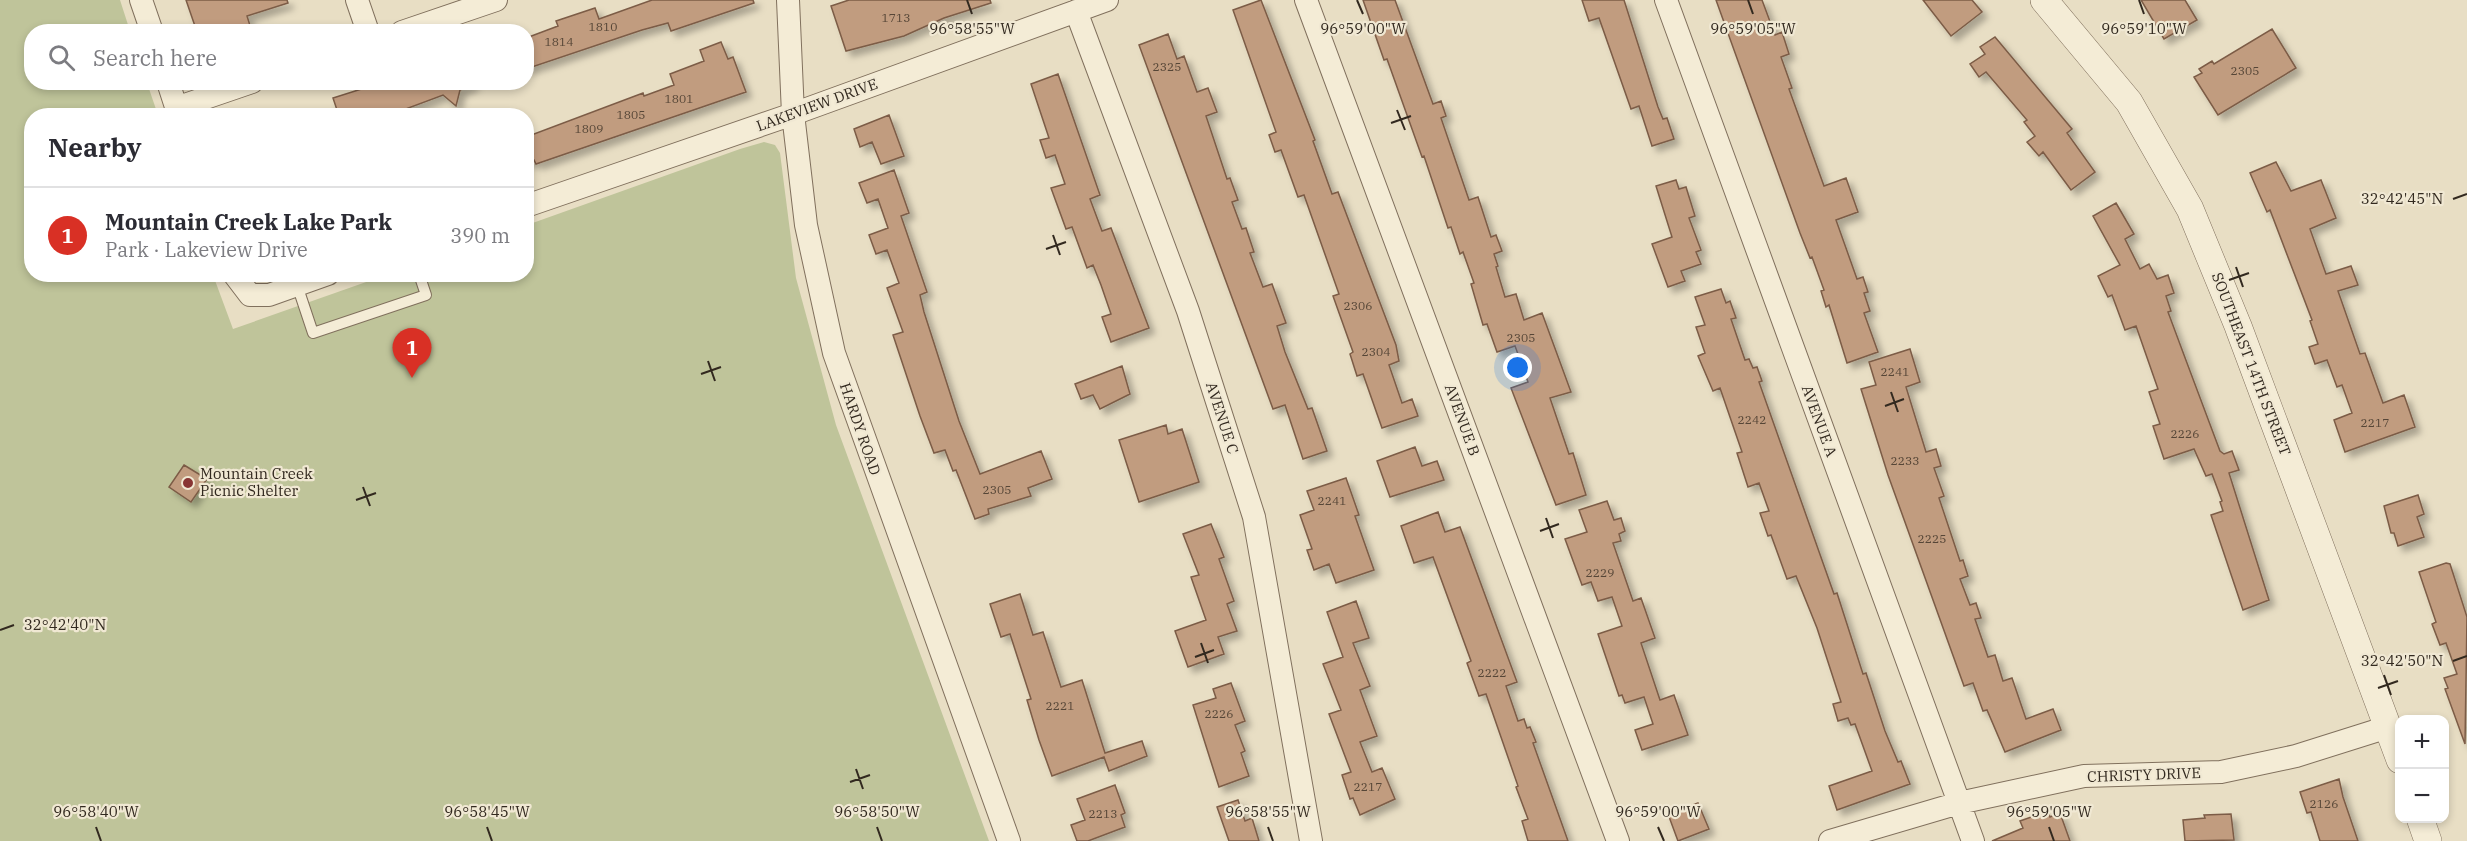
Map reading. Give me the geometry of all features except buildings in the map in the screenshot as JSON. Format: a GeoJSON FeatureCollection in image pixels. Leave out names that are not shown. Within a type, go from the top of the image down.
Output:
{"type":"FeatureCollection","features":[{"type":"Feature","properties":{"kind":"street"},"geometry":{"type":"LineString","coordinates":[[141,0],[149,24]]}},
{"type":"Feature","properties":{"kind":"street"},"geometry":{"type":"LineString","coordinates":[[357,0],[365,24]]}},
{"type":"Feature","properties":{"kind":"street"},"geometry":{"type":"LineString","coordinates":[[426,24],[496,0]]}},
{"type":"Feature","properties":{"kind":"street","name":"HARDY ROAD"},"geometry":{"type":"LineString","coordinates":[[788,0],[793,114],[806,225],[834,353],[1009,841]]}},
{"type":"Feature","properties":{"kind":"street","name":"LAKEVIEW DRIVE"},"geometry":{"type":"LineString","coordinates":[[534,203],[793,114],[1107,0]]}},
{"type":"Feature","properties":{"kind":"street","name":"AVENUE B"},"geometry":{"type":"LineString","coordinates":[[1306,0],[1618,841]]}},
{"type":"Feature","properties":{"kind":"street","name":"AVENUE A"},"geometry":{"type":"LineString","coordinates":[[1666,0],[1973,841]]}},
{"type":"Feature","properties":{"kind":"street","name":"SOUTHEAST 14TH STREET"},"geometry":{"type":"LineString","coordinates":[[2044,0],[2129,102],[2190,209],[2238,326],[2395,745]]}},
{"type":"Feature","properties":{"kind":"street","name":"AVENUE C"},"geometry":{"type":"LineString","coordinates":[[1076,11],[1188,311],[1254,517],[1311,841]]}},
{"type":"Feature","properties":{"kind":"street"},"geometry":{"type":"LineString","coordinates":[[171,90],[177,108]]}},
{"type":"Feature","properties":{"kind":"street"},"geometry":{"type":"LineString","coordinates":[[188,108],[232,90]]}},
{"type":"Feature","properties":{"kind":"street"},"geometry":{"type":"LineString","coordinates":[[240,282],[250,295],[269,295],[305,282]]}},
{"type":"Feature","properties":{"kind":"street","name":"CHRISTY DRIVE"},"geometry":{"type":"LineString","coordinates":[[1830,841],[1959,803],[2084,776],[2221,772],[2296,756],[2388,726]]}},
{"type":"Feature","properties":{"kind":"street"},"geometry":{"type":"LineString","coordinates":[[2421,823],[2428,841]]}},
{"type":"Feature","properties":{"kind":"lane"},"geometry":{"type":"LineString","coordinates":[[297,285],[313,333],[426,295],[422,282]]}},
{"type":"Feature","properties":{"kind":"green space"},"geometry":{"type":"Polygon","coordinates":[[[0,0],[120,0],[128,24],[24,24],[24,90],[149,90],[156,108],[24,108],[24,282],[216,282],[233,329],[366,282],[534,282],[534,223],[740,149],[764,142],[775,145],[780,153],[796,278],[836,425],[989,841],[0,841],[0,0]]]}},
{"type":"Feature","properties":{"kind":"place","name":"Mountain Creek Lake Park"},"geometry":{"type":"Point","coordinates":[412,378]}},
{"type":"Feature","properties":{"kind":"place","name":"Mountain Creek Picnic Shelter"},"geometry":{"type":"Point","coordinates":[188,483]}}]}
